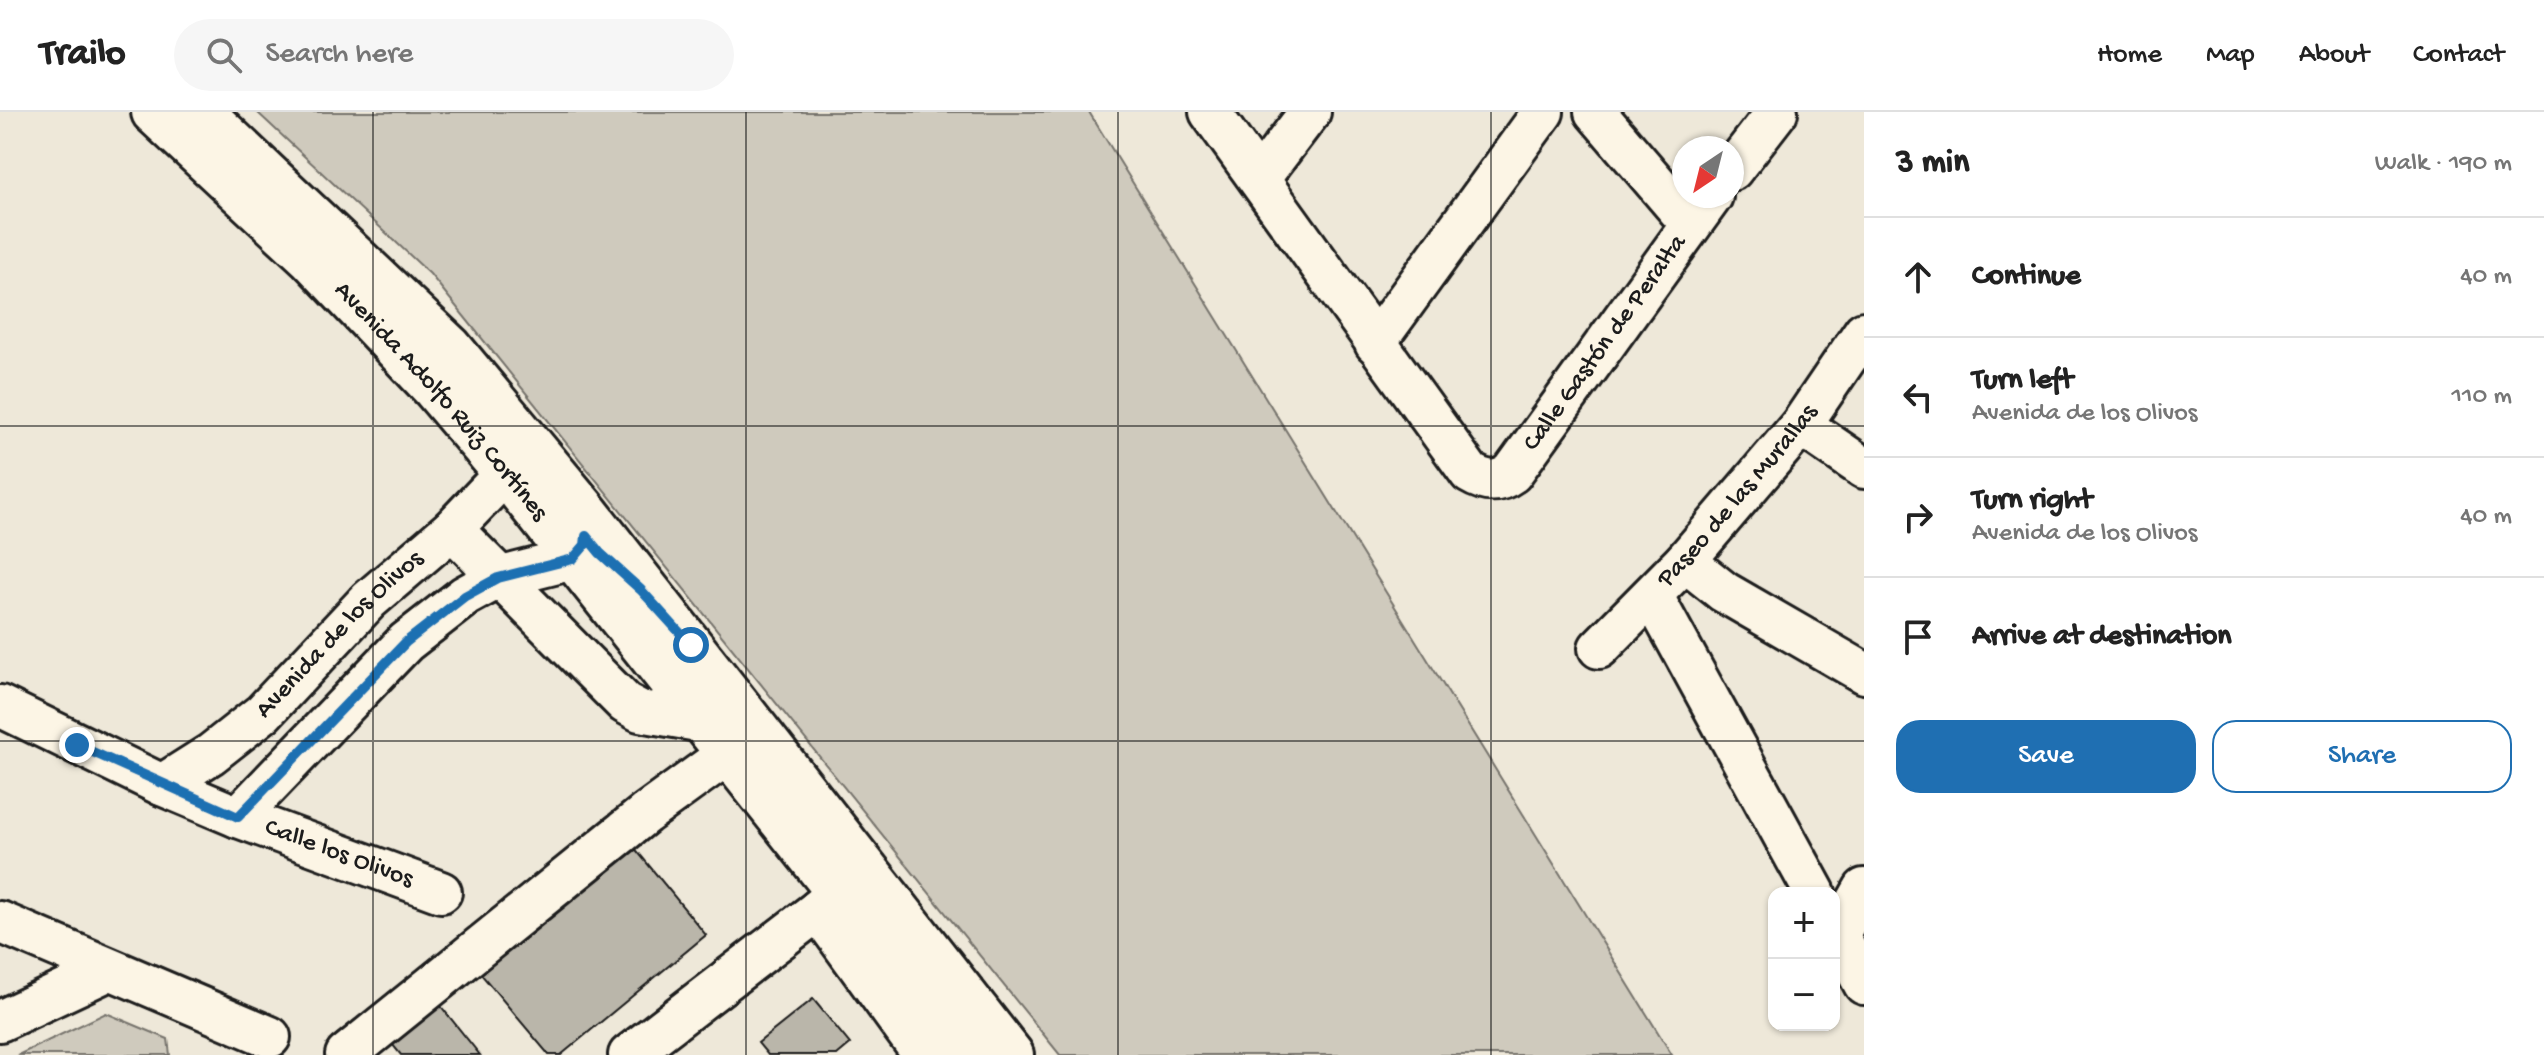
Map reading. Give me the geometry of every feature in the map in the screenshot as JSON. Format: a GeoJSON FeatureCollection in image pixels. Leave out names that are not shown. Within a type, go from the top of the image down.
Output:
{"type":"FeatureCollection","features":[{"type":"Feature","properties":{"kind":"main road","name":"Avenida Adolfo Ruiz Cortínes"},"geometry":{"type":"LineString","coordinates":[[154,112],[311,258],[435,389],[506,473],[580,534],[828,902],[930,1047]]}},
{"type":"Feature","properties":{"kind":"main road"},"geometry":{"type":"LineString","coordinates":[[201,112],[450,348],[580,534],[691,645],[1011,1055]]}},
{"type":"Feature","properties":{"kind":"street"},"geometry":{"type":"LineString","coordinates":[[1210,112],[1375,343],[1543,112]]}},
{"type":"Feature","properties":{"kind":"street"},"geometry":{"type":"LineString","coordinates":[[1259,179],[1310,112]]}},
{"type":"Feature","properties":{"kind":"street"},"geometry":{"type":"LineString","coordinates":[[1595,112],[1701,210]]}},
{"type":"Feature","properties":{"kind":"street"},"geometry":{"type":"LineString","coordinates":[[1744,155],[1777,112]]}},
{"type":"Feature","properties":{"kind":"street","name":"Calle Gastón de Peralta"},"geometry":{"type":"LineString","coordinates":[[1375,343],[1470,473],[1480,479],[1502,480],[1512,473],[1701,210]]}},
{"type":"Feature","properties":{"kind":"street","name":"Paseo de las Murallas"},"geometry":{"type":"LineString","coordinates":[[1599,648],[1685,561],[1801,425],[1864,332]]}},
{"type":"Feature","properties":{"kind":"street"},"geometry":{"type":"LineString","coordinates":[[1801,425],[1864,468]]}},
{"type":"Feature","properties":{"kind":"street","name":"Avenida de los Olivos"},"geometry":{"type":"LineString","coordinates":[[162,785],[211,754],[263,713],[369,600],[452,529],[506,473]]}},
{"type":"Feature","properties":{"kind":"street"},"geometry":{"type":"LineString","coordinates":[[346,1055],[645,814],[717,737],[625,703],[452,529]]}},
{"type":"Feature","properties":{"kind":"street","name":"Avenida de los Olivos"},"geometry":{"type":"LineString","coordinates":[[238,817],[406,642],[465,596],[580,534]]}},
{"type":"Feature","properties":{"kind":"street"},"geometry":{"type":"LineString","coordinates":[[1685,561],[1724,592],[1864,673]]}},
{"type":"Feature","properties":{"kind":"street"},"geometry":{"type":"LineString","coordinates":[[1652,595],[1812,887]]}},
{"type":"Feature","properties":{"kind":"street"},"geometry":{"type":"LineString","coordinates":[[0,706],[162,785],[238,817]]}},
{"type":"Feature","properties":{"kind":"street","name":"Calle los Olivos"},"geometry":{"type":"LineString","coordinates":[[238,817],[441,892]]}},
{"type":"Feature","properties":{"kind":"street"},"geometry":{"type":"LineString","coordinates":[[1840,925],[1864,889]]}},
{"type":"Feature","properties":{"kind":"street"},"geometry":{"type":"LineString","coordinates":[[629,1055],[828,902]]}},
{"type":"Feature","properties":{"kind":"street"},"geometry":{"type":"LineString","coordinates":[[0,922],[270,1037]]}},
{"type":"Feature","properties":{"kind":"street"},"geometry":{"type":"LineString","coordinates":[[1840,939],[1864,984]]}},
{"type":"Feature","properties":{"kind":"street"},"geometry":{"type":"LineString","coordinates":[[0,1021],[109,970]]}},
{"type":"Feature","properties":{"kind":"shaded area"},"geometry":{"type":"Polygon","coordinates":[[[257,112],[1089,112],[1672,1055],[1060,1055],[430,274],[257,112]]]}},
{"type":"Feature","properties":{"kind":"shaded area"},"geometry":{"type":"Polygon","coordinates":[[[106,1013],[168,1039],[170,1055],[18,1055],[106,1013]]]}},
{"type":"Feature","properties":{"kind":"building"},"geometry":{"type":"Polygon","coordinates":[[[633,846],[706,935],[561,1055],[549,1055],[480,973],[633,846]]]}},
{"type":"Feature","properties":{"kind":"building"},"geometry":{"type":"Polygon","coordinates":[[[813,999],[850,1044],[837,1055],[768,1055],[758,1043],[813,999]]]}},
{"type":"Feature","properties":{"kind":"building"},"geometry":{"type":"Polygon","coordinates":[[[440,1005],[480,1055],[401,1055],[392,1044],[440,1005]]]}},
{"type":"Feature","properties":{"kind":"route"},"geometry":{"type":"LineString","coordinates":[[77,745],[238,817],[406,642],[435,618],[465,596],[498,578],[573,559],[585,545],[586,536],[691,645]]}}]}
